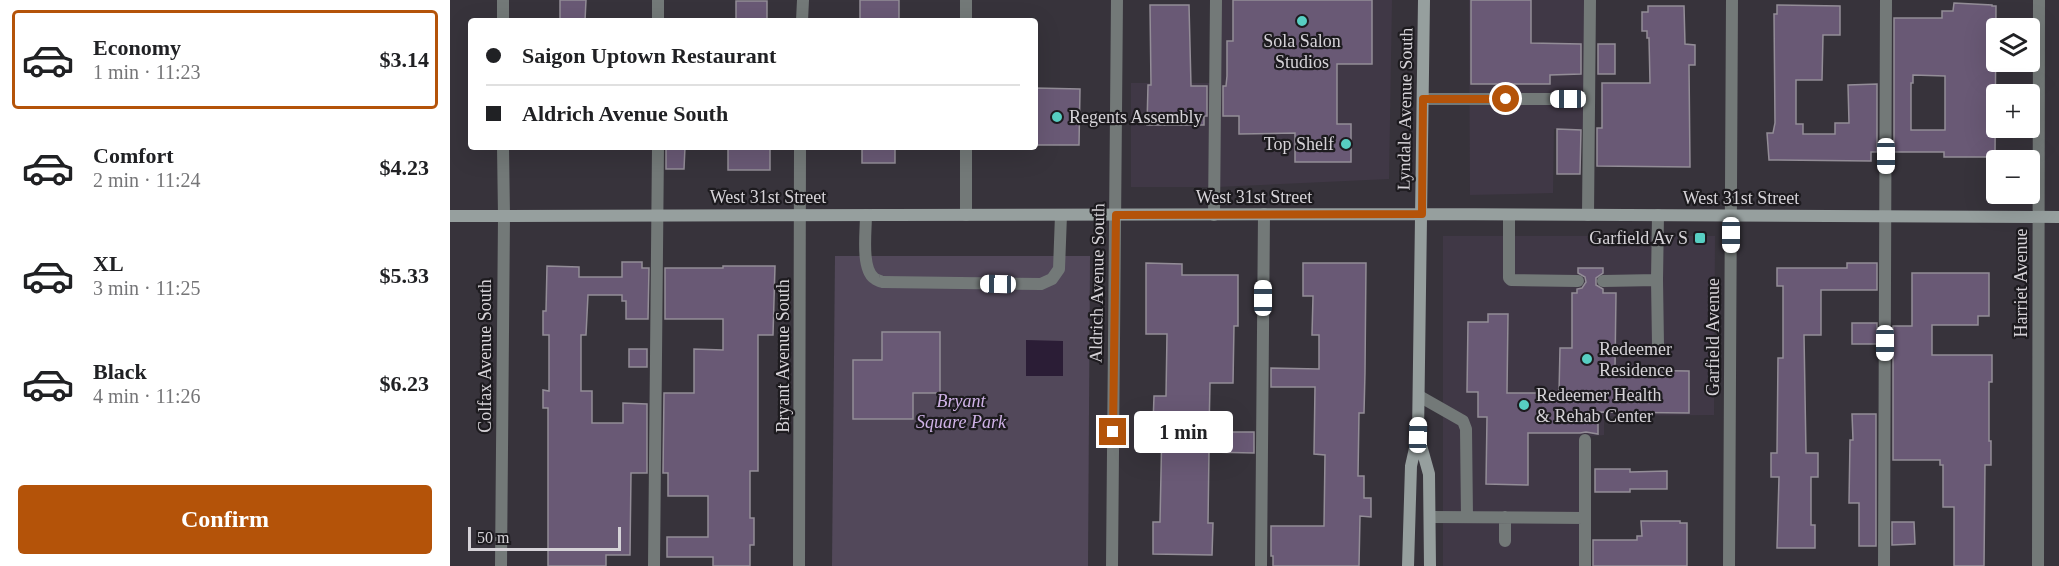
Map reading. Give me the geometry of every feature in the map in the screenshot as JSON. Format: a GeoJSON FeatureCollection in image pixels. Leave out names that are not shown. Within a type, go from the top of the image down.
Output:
{"type":"FeatureCollection","features":[{"type":"Feature","properties":{"kind":"street"},"geometry":{"type":"LineString","coordinates":[[503,0],[503,18]]}},
{"type":"Feature","properties":{"kind":"street"},"geometry":{"type":"LineString","coordinates":[[658,0],[658,18]]}},
{"type":"Feature","properties":{"kind":"street"},"geometry":{"type":"LineString","coordinates":[[802,18],[803,0]]}},
{"type":"Feature","properties":{"kind":"street"},"geometry":{"type":"LineString","coordinates":[[966,0],[966,18]]}},
{"type":"Feature","properties":{"kind":"street","name":"Aldrich Avenue South"},"geometry":{"type":"LineString","coordinates":[[1112,566],[1117,0]]}},
{"type":"Feature","properties":{"kind":"street"},"geometry":{"type":"LineString","coordinates":[[1214,215],[1216,0]]}},
{"type":"Feature","properties":{"kind":"street","name":"Lyndale Avenue South"},"geometry":{"type":"LineString","coordinates":[[1408,566],[1411,466],[1418,435],[1424,0]]}},
{"type":"Feature","properties":{"kind":"street"},"geometry":{"type":"LineString","coordinates":[[1588,215],[1590,0]]}},
{"type":"Feature","properties":{"kind":"street","name":"Garfield Avenue"},"geometry":{"type":"LineString","coordinates":[[1729,566],[1732,0]]}},
{"type":"Feature","properties":{"kind":"street"},"geometry":{"type":"LineString","coordinates":[[1884,566],[1886,0]]}},
{"type":"Feature","properties":{"kind":"street","name":"Harriet Avenue"},"geometry":{"type":"LineString","coordinates":[[2038,566],[2039,0]]}},
{"type":"Feature","properties":{"kind":"street"},"geometry":{"type":"LineString","coordinates":[[1423,99],[1589,99]]}},
{"type":"Feature","properties":{"kind":"street","name":"Colfax Avenue South"},"geometry":{"type":"LineString","coordinates":[[501,566],[503,150]]}},
{"type":"Feature","properties":{"kind":"street"},"geometry":{"type":"LineString","coordinates":[[654,566],[658,150]]}},
{"type":"Feature","properties":{"kind":"street","name":"Bryant Avenue South"},"geometry":{"type":"LineString","coordinates":[[800,150],[800,566]]}},
{"type":"Feature","properties":{"kind":"street"},"geometry":{"type":"LineString","coordinates":[[966,150],[966,215]]}},
{"type":"Feature","properties":{"kind":"street"},"geometry":{"type":"LineString","coordinates":[[1261,566],[1264,214]]}},
{"type":"Feature","properties":{"kind":"street","name":"West 31st Street"},"geometry":{"type":"LineString","coordinates":[[450,216],[1422,214],[2059,217]]}},
{"type":"Feature","properties":{"kind":"street"},"geometry":{"type":"LineString","coordinates":[[866,215],[868,272],[883,282],[1041,284],[1052,279],[1059,269],[1061,215]]}},
{"type":"Feature","properties":{"kind":"street"},"geometry":{"type":"LineString","coordinates":[[1509,215],[1509,278],[1511,280],[1578,281]]}},
{"type":"Feature","properties":{"kind":"street"},"geometry":{"type":"LineString","coordinates":[[1658,215],[1658,345]]}},
{"type":"Feature","properties":{"kind":"street"},"geometry":{"type":"LineString","coordinates":[[1603,281],[1657,280]]}},
{"type":"Feature","properties":{"kind":"street"},"geometry":{"type":"LineString","coordinates":[[1419,396],[1463,421],[1466,429],[1467,516]]}},
{"type":"Feature","properties":{"kind":"street","name":"Lyndale Avenue South"},"geometry":{"type":"LineString","coordinates":[[1418,435],[1429,474],[1430,566]]}},
{"type":"Feature","properties":{"kind":"street"},"geometry":{"type":"LineString","coordinates":[[1585,440],[1585,566]]}},
{"type":"Feature","properties":{"kind":"street"},"geometry":{"type":"LineString","coordinates":[[1430,516],[1585,518]]}},
{"type":"Feature","properties":{"kind":"street"},"geometry":{"type":"LineString","coordinates":[[1504,541],[1505,517]]}},
{"type":"Feature","properties":{"kind":"shaded area"},"geometry":{"type":"Polygon","coordinates":[[[1219,0],[1392,0],[1389,179],[1217,187],[1131,187],[1131,83],[1218,83],[1219,0]]]}},
{"type":"Feature","properties":{"kind":"shaded area"},"geometry":{"type":"Polygon","coordinates":[[[1469,0],[1590,0],[1588,129],[1554,129],[1553,193],[1470,195],[1469,0]]]}},
{"type":"Feature","properties":{"kind":"shaded area"},"geometry":{"type":"Polygon","coordinates":[[[1443,236],[1715,236],[1714,415],[1604,416],[1604,435],[1584,437],[1583,566],[1443,566],[1443,236]]]}},
{"type":"Feature","properties":{"kind":"shaded area"},"geometry":{"type":"Polygon","coordinates":[[[1026,340],[1063,341],[1063,376],[1026,376],[1026,340]]]}},
{"type":"Feature","properties":{"kind":"green space","name":"Bryant Square Park"},"geometry":{"type":"Polygon","coordinates":[[[835,256],[1090,256],[1088,566],[832,566],[835,256]]]}},
{"type":"Feature","properties":{"kind":"building"},"geometry":{"type":"Polygon","coordinates":[[[560,0],[586,0],[585,18],[560,18],[560,0]]]}},
{"type":"Feature","properties":{"kind":"building"},"geometry":{"type":"Polygon","coordinates":[[[860,0],[899,0],[899,18],[860,18],[860,0]]]}},
{"type":"Feature","properties":{"kind":"building"},"geometry":{"type":"Polygon","coordinates":[[[1233,0],[1372,0],[1372,64],[1337,64],[1337,124],[1351,124],[1351,162],[1295,162],[1295,133],[1239,134],[1239,116],[1223,116],[1223,86],[1226,86],[1227,76],[1227,41],[1233,41],[1233,0]]]}},
{"type":"Feature","properties":{"kind":"building"},"geometry":{"type":"Polygon","coordinates":[[[1471,0],[1531,0],[1531,43],[1581,44],[1581,74],[1550,75],[1550,84],[1471,84],[1471,0]]]}},
{"type":"Feature","properties":{"kind":"building"},"geometry":{"type":"Polygon","coordinates":[[[736,1],[767,1],[767,18],[736,18],[736,1]]]}},
{"type":"Feature","properties":{"kind":"building"},"geometry":{"type":"Polygon","coordinates":[[[1954,3],[1996,6],[1996,18],[1986,18],[1986,72],[1996,72],[1995,84],[1986,84],[1986,138],[1995,138],[1995,150],[1986,150],[1986,157],[1944,157],[1944,152],[1894,152],[1894,18],[1942,18],[1942,11],[1953,11],[1954,3]],[[1913,75],[1911,130],[1945,130],[1945,76],[1913,75]]]}},
{"type":"Feature","properties":{"kind":"building"},"geometry":{"type":"Polygon","coordinates":[[[1150,5],[1189,5],[1191,86],[1207,86],[1207,116],[1204,116],[1204,125],[1147,125],[1148,85],[1151,85],[1150,5]]]}},
{"type":"Feature","properties":{"kind":"building"},"geometry":{"type":"Polygon","coordinates":[[[1777,5],[1840,6],[1840,35],[1823,35],[1822,80],[1796,80],[1796,124],[1803,124],[1803,134],[1835,134],[1835,123],[1849,123],[1848,85],[1877,84],[1877,152],[1871,152],[1871,161],[1769,160],[1767,133],[1773,133],[1775,123],[1774,14],[1777,14],[1777,5]]]}},
{"type":"Feature","properties":{"kind":"building"},"geometry":{"type":"Polygon","coordinates":[[[1648,6],[1684,6],[1685,44],[1695,45],[1695,65],[1689,65],[1690,167],[1597,166],[1597,128],[1602,128],[1602,83],[1650,83],[1649,38],[1647,38],[1647,31],[1642,31],[1642,12],[1648,12],[1648,6]]]}},
{"type":"Feature","properties":{"kind":"building"},"geometry":{"type":"Polygon","coordinates":[[[1598,44],[1615,44],[1615,74],[1598,74],[1598,44]]]}},
{"type":"Feature","properties":{"kind":"building","name":"Regents Assembly"},"geometry":{"type":"Polygon","coordinates":[[[1038,88],[1080,89],[1079,145],[1038,145],[1038,88]]]}},
{"type":"Feature","properties":{"kind":"building"},"geometry":{"type":"Polygon","coordinates":[[[1557,129],[1581,130],[1580,174],[1557,174],[1557,129]]]}},
{"type":"Feature","properties":{"kind":"building"},"geometry":{"type":"Polygon","coordinates":[[[666,150],[685,150],[684,169],[666,169],[666,150]]]}},
{"type":"Feature","properties":{"kind":"building"},"geometry":{"type":"Polygon","coordinates":[[[728,150],[770,150],[770,170],[728,170],[728,150]]]}},
{"type":"Feature","properties":{"kind":"building"},"geometry":{"type":"Polygon","coordinates":[[[862,150],[895,150],[895,163],[862,163],[862,150]]]}},
{"type":"Feature","properties":{"kind":"building"},"geometry":{"type":"Polygon","coordinates":[[[622,262],[642,262],[642,268],[649,268],[648,319],[626,319],[626,301],[622,301],[622,295],[588,295],[586,335],[581,335],[581,391],[592,391],[592,423],[623,423],[623,403],[647,404],[647,473],[631,473],[630,555],[606,555],[606,566],[548,566],[548,408],[543,408],[543,390],[549,391],[549,335],[543,335],[547,266],[579,267],[579,277],[622,277],[622,262]]]}},
{"type":"Feature","properties":{"kind":"building"},"geometry":{"type":"Polygon","coordinates":[[[1146,263],[1182,264],[1182,275],[1238,275],[1238,326],[1234,326],[1233,383],[1210,383],[1209,432],[1254,432],[1254,453],[1209,452],[1208,523],[1213,523],[1212,555],[1153,554],[1153,522],[1160,522],[1162,425],[1153,424],[1154,396],[1166,396],[1167,334],[1146,334],[1146,263]]]}},
{"type":"Feature","properties":{"kind":"building"},"geometry":{"type":"Polygon","coordinates":[[[1303,263],[1366,263],[1364,413],[1359,413],[1358,476],[1364,476],[1364,498],[1371,498],[1371,517],[1360,516],[1359,566],[1273,566],[1273,556],[1271,556],[1271,526],[1324,526],[1325,455],[1314,454],[1315,387],[1271,387],[1271,368],[1319,369],[1319,335],[1312,335],[1313,296],[1303,296],[1303,263]]]}},
{"type":"Feature","properties":{"kind":"building"},"geometry":{"type":"Polygon","coordinates":[[[1847,263],[1877,263],[1877,290],[1821,290],[1821,335],[1804,335],[1806,453],[1818,453],[1818,477],[1811,477],[1811,525],[1815,525],[1815,548],[1777,548],[1779,477],[1771,477],[1771,453],[1777,453],[1778,358],[1783,358],[1783,286],[1777,286],[1777,268],[1847,268],[1847,263]]]}},
{"type":"Feature","properties":{"kind":"building"},"geometry":{"type":"Polygon","coordinates":[[[723,266],[775,266],[773,335],[758,335],[758,471],[750,471],[750,518],[754,518],[754,545],[750,545],[750,566],[713,566],[713,557],[667,557],[667,537],[708,537],[708,496],[668,496],[668,473],[663,473],[664,393],[694,393],[694,349],[723,350],[723,319],[665,319],[665,268],[723,268],[723,266]]]}},
{"type":"Feature","properties":{"kind":"building"},"geometry":{"type":"Polygon","coordinates":[[[1578,268],[1603,268],[1603,273],[1596,278],[1596,285],[1603,289],[1603,293],[1616,293],[1615,370],[1689,371],[1689,413],[1598,412],[1598,434],[1586,432],[1528,433],[1528,485],[1486,484],[1487,417],[1478,417],[1478,392],[1467,392],[1468,322],[1488,322],[1488,314],[1508,314],[1507,393],[1559,393],[1560,348],[1572,348],[1572,293],[1577,293],[1577,289],[1582,288],[1586,282],[1585,277],[1578,273],[1578,268]]]}},
{"type":"Feature","properties":{"kind":"building"},"geometry":{"type":"Polygon","coordinates":[[[1912,273],[1989,273],[1989,316],[1978,316],[1978,325],[1932,325],[1932,355],[1992,355],[1992,382],[1989,382],[1991,465],[1985,465],[1984,566],[1954,566],[1954,507],[1943,507],[1943,465],[1940,465],[1940,460],[1893,460],[1893,326],[1912,326],[1912,273]]]}},
{"type":"Feature","properties":{"kind":"building"},"geometry":{"type":"Polygon","coordinates":[[[1852,323],[1877,323],[1877,344],[1852,344],[1852,323]]]}},
{"type":"Feature","properties":{"kind":"building","name":"Bryant Square Park"},"geometry":{"type":"Polygon","coordinates":[[[882,332],[940,332],[940,393],[913,393],[913,419],[853,419],[853,360],[882,360],[882,332]]]}},
{"type":"Feature","properties":{"kind":"building"},"geometry":{"type":"Polygon","coordinates":[[[629,349],[647,349],[647,367],[629,367],[629,349]]]}},
{"type":"Feature","properties":{"kind":"building"},"geometry":{"type":"Polygon","coordinates":[[[1852,414],[1876,414],[1876,546],[1859,546],[1859,503],[1849,503],[1850,440],[1853,440],[1852,414]]]}},
{"type":"Feature","properties":{"kind":"building"},"geometry":{"type":"Polygon","coordinates":[[[1595,469],[1630,469],[1630,472],[1667,471],[1667,489],[1595,492],[1595,469]]]}},
{"type":"Feature","properties":{"kind":"building"},"geometry":{"type":"Polygon","coordinates":[[[1641,521],[1687,523],[1687,566],[1593,566],[1593,540],[1637,540],[1637,536],[1642,536],[1641,521]]]}},
{"type":"Feature","properties":{"kind":"building"},"geometry":{"type":"Polygon","coordinates":[[[1892,522],[1914,522],[1915,544],[1892,545],[1892,522]]]}},
{"type":"Feature","properties":{"kind":"place","name":"Sola Salon Studios"},"geometry":{"type":"Point","coordinates":[1302,21]}},
{"type":"Feature","properties":{"kind":"place","name":"Regents Assembly"},"geometry":{"type":"Point","coordinates":[1057,117]}},
{"type":"Feature","properties":{"kind":"place","name":"Top Shelf"},"geometry":{"type":"Point","coordinates":[1346,144]}},
{"type":"Feature","properties":{"kind":"place","name":"Garfield Av S"},"geometry":{"type":"Point","coordinates":[1700,238]}},
{"type":"Feature","properties":{"kind":"place","name":"Redeemer Residence"},"geometry":{"type":"Point","coordinates":[1587,359]}},
{"type":"Feature","properties":{"kind":"place","name":"Redeemer Health & Rehab Center"},"geometry":{"type":"Point","coordinates":[1524,405]}},
{"type":"Feature","properties":{"kind":"route"},"geometry":{"type":"LineString","coordinates":[[1113,432],[1116,215],[1422,214],[1423,99],[1506,99]]}}]}
